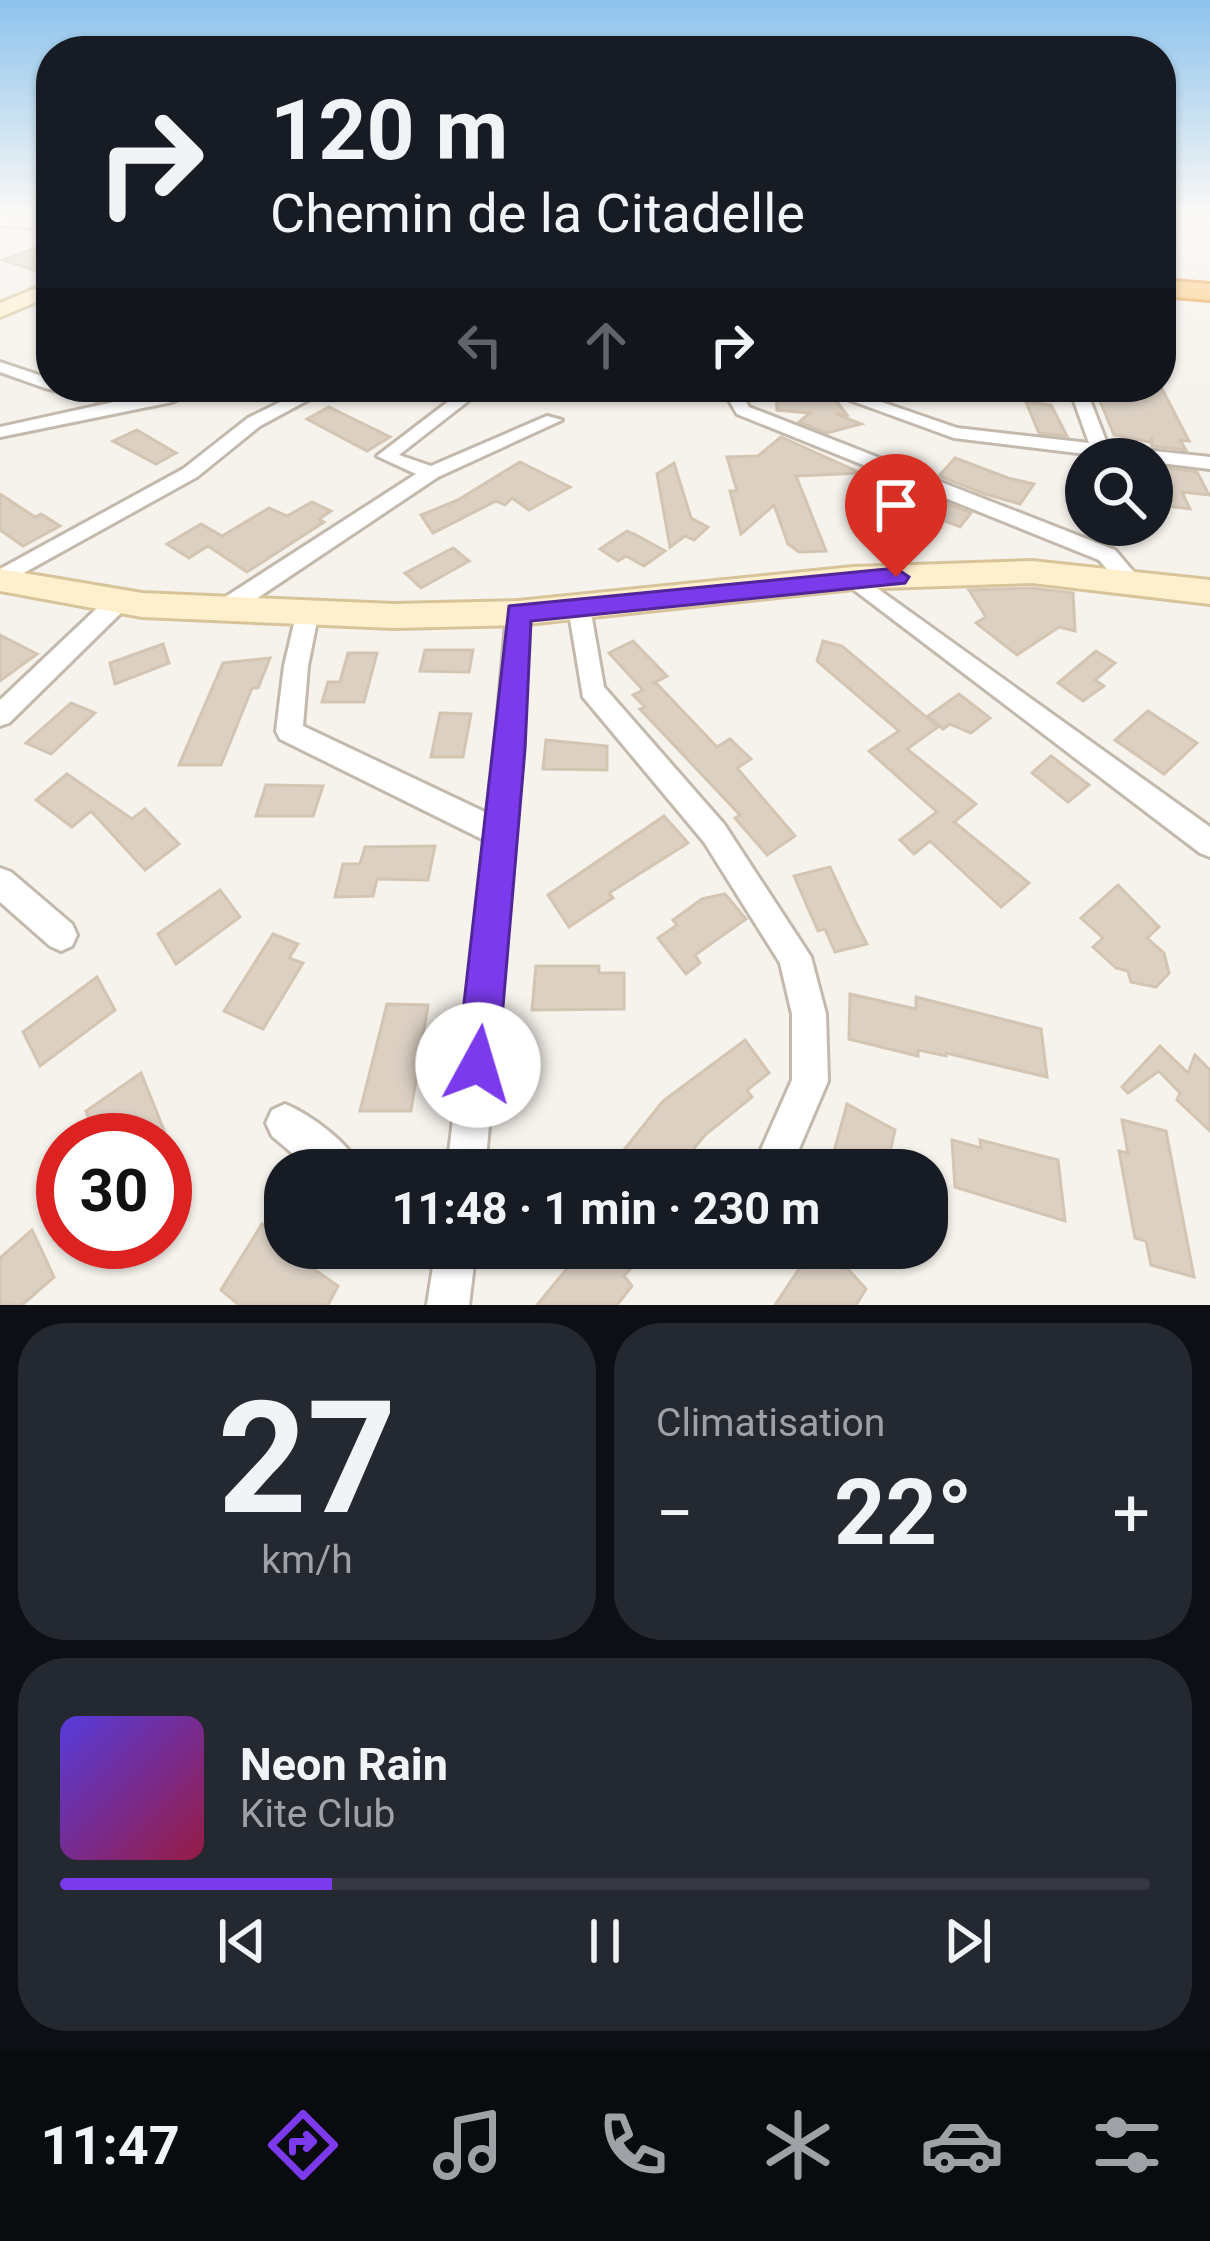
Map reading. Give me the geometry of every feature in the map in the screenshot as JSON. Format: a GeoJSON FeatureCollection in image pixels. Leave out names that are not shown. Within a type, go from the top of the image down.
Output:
{"type":"FeatureCollection","features":[{"type":"Feature","properties":{"kind":"highway"},"geometry":{"type":"LineString","coordinates":[[1176,285],[1210,288]]}},
{"type":"Feature","properties":{"kind":"street"},"geometry":{"type":"LineString","coordinates":[[0,311],[36,296]]}},
{"type":"Feature","properties":{"kind":"street"},"geometry":{"type":"LineString","coordinates":[[0,367],[36,379]]}},
{"type":"Feature","properties":{"kind":"street"},"geometry":{"type":"LineString","coordinates":[[0,432],[147,402]]}},
{"type":"Feature","properties":{"kind":"street"},"geometry":{"type":"LineString","coordinates":[[0,579],[190,473],[254,422],[295,402]]}},
{"type":"Feature","properties":{"kind":"street"},"geometry":{"type":"LineString","coordinates":[[431,473],[386,456],[458,402]]}},
{"type":"Feature","properties":{"kind":"street"},"geometry":{"type":"LineString","coordinates":[[738,402],[743,410],[1107,556],[1132,583]]}},
{"type":"Feature","properties":{"kind":"street"},"geometry":{"type":"LineString","coordinates":[[865,402],[953,433],[1065,445]]}},
{"type":"Feature","properties":{"kind":"street"},"geometry":{"type":"LineString","coordinates":[[885,409],[886,402]]}},
{"type":"Feature","properties":{"kind":"street"},"geometry":{"type":"LineString","coordinates":[[1083,402],[1096,438]]}},
{"type":"Feature","properties":{"kind":"street"},"geometry":{"type":"LineString","coordinates":[[226,608],[431,473],[553,420]]}},
{"type":"Feature","properties":{"kind":"street"},"geometry":{"type":"LineString","coordinates":[[1173,458],[1210,463]]}},
{"type":"Feature","properties":{"kind":"street"},"geometry":{"type":"LineString","coordinates":[[0,579],[119,601],[394,616],[518,613],[853,578],[1032,572],[1210,592]]}},
{"type":"Feature","properties":{"kind":"street"},"geometry":{"type":"LineString","coordinates":[[853,578],[1210,844]]}},
{"type":"Feature","properties":{"kind":"street"},"geometry":{"type":"LineString","coordinates":[[0,716],[119,601]]}},
{"type":"Feature","properties":{"kind":"street"},"geometry":{"type":"LineString","coordinates":[[579,607],[592,690],[714,833],[795,956],[808,1014],[810,1081],[780,1149]]}},
{"type":"Feature","properties":{"kind":"street"},"geometry":{"type":"LineString","coordinates":[[308,611],[289,731],[500,834]]}},
{"type":"Feature","properties":{"kind":"street"},"geometry":{"type":"LineString","coordinates":[[468,1149],[518,613]]}},
{"type":"Feature","properties":{"kind":"street"},"geometry":{"type":"LineString","coordinates":[[0,882],[61,935]]}},
{"type":"Feature","properties":{"kind":"street"},"geometry":{"type":"LineString","coordinates":[[285,1123],[317,1149]]}},
{"type":"Feature","properties":{"kind":"street"},"geometry":{"type":"LineString","coordinates":[[448,1305],[449,1269]]}},
{"type":"Feature","properties":{"kind":"building"},"geometry":{"type":"Polygon","coordinates":[[[777,402],[837,402],[847,415],[836,414],[861,424],[827,433],[799,422],[810,413],[777,410],[777,402]]]}},
{"type":"Feature","properties":{"kind":"building"},"geometry":{"type":"Polygon","coordinates":[[[1026,402],[1051,405],[1067,436],[1039,433],[1026,402]]]}},
{"type":"Feature","properties":{"kind":"building"},"geometry":{"type":"Polygon","coordinates":[[[1100,402],[1169,402],[1189,441],[1180,440],[1186,450],[1173,448],[1173,438],[1114,435],[1100,402]]]}},
{"type":"Feature","properties":{"kind":"building"},"geometry":{"type":"Polygon","coordinates":[[[329,407],[390,437],[367,451],[307,419],[329,407]]]}},
{"type":"Feature","properties":{"kind":"building"},"geometry":{"type":"Polygon","coordinates":[[[137,430],[176,453],[156,464],[113,441],[137,430]]]}},
{"type":"Feature","properties":{"kind":"building"},"geometry":{"type":"Polygon","coordinates":[[[781,437],[861,473],[796,476],[826,551],[799,552],[788,544],[774,505],[741,534],[730,491],[737,491],[727,457],[758,456],[781,437]]]}},
{"type":"Feature","properties":{"kind":"building"},"geometry":{"type":"Polygon","coordinates":[[[955,458],[1034,484],[1020,504],[985,494],[939,476],[955,458]]]}},
{"type":"Feature","properties":{"kind":"building"},"geometry":{"type":"Polygon","coordinates":[[[520,462],[570,487],[529,510],[512,498],[505,505],[496,501],[433,533],[421,515],[458,500],[520,462]]]}},
{"type":"Feature","properties":{"kind":"building"},"geometry":{"type":"Polygon","coordinates":[[[674,463],[691,518],[708,527],[694,540],[685,536],[670,547],[657,474],[674,463]]]}},
{"type":"Feature","properties":{"kind":"building"},"geometry":{"type":"Polygon","coordinates":[[[1173,469],[1197,472],[1209,495],[1182,492],[1190,509],[1173,507],[1173,469]]]}},
{"type":"Feature","properties":{"kind":"building"},"geometry":{"type":"Polygon","coordinates":[[[0,494],[35,517],[41,514],[60,526],[23,546],[0,530],[0,494]]]}},
{"type":"Feature","properties":{"kind":"building"},"geometry":{"type":"Polygon","coordinates":[[[923,494],[971,513],[960,527],[911,507],[923,494]]]}},
{"type":"Feature","properties":{"kind":"building"},"geometry":{"type":"Polygon","coordinates":[[[312,502],[331,511],[319,519],[324,522],[247,572],[208,546],[189,558],[167,544],[201,524],[222,536],[269,508],[287,516],[312,502]]]}},
{"type":"Feature","properties":{"kind":"building"},"geometry":{"type":"Polygon","coordinates":[[[627,531],[665,551],[644,566],[626,556],[618,561],[600,549],[627,531]]]}},
{"type":"Feature","properties":{"kind":"building"},"geometry":{"type":"Polygon","coordinates":[[[453,548],[469,561],[421,588],[405,573],[453,548]]]}},
{"type":"Feature","properties":{"kind":"building"},"geometry":{"type":"Polygon","coordinates":[[[1032,588],[1073,593],[1075,631],[1059,627],[1017,655],[976,623],[986,617],[969,590],[1032,588]]]}},
{"type":"Feature","properties":{"kind":"building"},"geometry":{"type":"Polygon","coordinates":[[[0,635],[37,654],[0,681],[0,635]]]}},
{"type":"Feature","properties":{"kind":"building"},"geometry":{"type":"Polygon","coordinates":[[[633,641],[667,676],[652,684],[717,747],[730,739],[751,759],[737,768],[795,836],[767,855],[735,818],[740,815],[640,709],[645,707],[633,695],[643,690],[609,653],[633,641]]]}},
{"type":"Feature","properties":{"kind":"building"},"geometry":{"type":"Polygon","coordinates":[[[823,641],[842,646],[938,727],[907,749],[976,804],[954,822],[1029,883],[1001,907],[930,841],[914,854],[900,840],[937,812],[869,751],[899,731],[817,661],[823,641]]]}},
{"type":"Feature","properties":{"kind":"building"},"geometry":{"type":"Polygon","coordinates":[[[163,644],[169,663],[115,684],[110,663],[163,644]]]}},
{"type":"Feature","properties":{"kind":"building"},"geometry":{"type":"Polygon","coordinates":[[[425,650],[473,650],[469,672],[420,671],[425,650]]]}},
{"type":"Feature","properties":{"kind":"building"},"geometry":{"type":"Polygon","coordinates":[[[1096,651],[1115,663],[1095,680],[1104,686],[1083,701],[1058,683],[1096,651]]]}},
{"type":"Feature","properties":{"kind":"building"},"geometry":{"type":"Polygon","coordinates":[[[348,653],[377,653],[364,702],[322,702],[328,682],[340,682],[348,653]]]}},
{"type":"Feature","properties":{"kind":"building"},"geometry":{"type":"Polygon","coordinates":[[[270,658],[258,688],[252,688],[221,765],[179,765],[223,663],[270,658]]]}},
{"type":"Feature","properties":{"kind":"building"},"geometry":{"type":"Polygon","coordinates":[[[959,694],[990,718],[971,733],[950,724],[943,729],[928,716],[959,694]]]}},
{"type":"Feature","properties":{"kind":"building"},"geometry":{"type":"Polygon","coordinates":[[[71,703],[95,713],[51,754],[26,743],[71,703]]]}},
{"type":"Feature","properties":{"kind":"building"},"geometry":{"type":"Polygon","coordinates":[[[1148,711],[1197,743],[1164,774],[1115,740],[1148,711]]]}},
{"type":"Feature","properties":{"kind":"building"},"geometry":{"type":"Polygon","coordinates":[[[440,713],[471,714],[463,757],[431,757],[440,713]]]}},
{"type":"Feature","properties":{"kind":"building"},"geometry":{"type":"Polygon","coordinates":[[[546,740],[607,746],[607,770],[543,769],[546,740]]]}},
{"type":"Feature","properties":{"kind":"building"},"geometry":{"type":"Polygon","coordinates":[[[1051,756],[1089,785],[1068,802],[1032,773],[1051,756]]]}},
{"type":"Feature","properties":{"kind":"building"},"geometry":{"type":"Polygon","coordinates":[[[67,774],[132,819],[145,809],[179,844],[145,870],[91,811],[72,827],[36,800],[67,774]]]}},
{"type":"Feature","properties":{"kind":"building"},"geometry":{"type":"Polygon","coordinates":[[[266,785],[323,786],[313,816],[256,816],[266,785]]]}},
{"type":"Feature","properties":{"kind":"building"},"geometry":{"type":"Polygon","coordinates":[[[664,816],[688,843],[609,893],[613,898],[569,927],[548,895],[664,816]]]}},
{"type":"Feature","properties":{"kind":"building"},"geometry":{"type":"Polygon","coordinates":[[[435,846],[428,880],[377,879],[373,896],[335,897],[343,864],[360,864],[365,847],[435,846]]]}},
{"type":"Feature","properties":{"kind":"building"},"geometry":{"type":"Polygon","coordinates":[[[830,867],[867,944],[835,952],[825,929],[818,931],[794,876],[830,867]]]}},
{"type":"Feature","properties":{"kind":"building"},"geometry":{"type":"Polygon","coordinates":[[[1118,885],[1159,927],[1147,938],[1164,953],[1169,973],[1156,987],[1131,982],[1128,971],[1116,968],[1093,947],[1103,938],[1081,918],[1118,885]]]}},
{"type":"Feature","properties":{"kind":"building"},"geometry":{"type":"Polygon","coordinates":[[[220,890],[240,917],[176,964],[158,934],[220,890]]]}},
{"type":"Feature","properties":{"kind":"building"},"geometry":{"type":"Polygon","coordinates":[[[725,894],[746,919],[695,955],[700,963],[686,974],[658,938],[702,899],[725,894]]]}},
{"type":"Feature","properties":{"kind":"building"},"geometry":{"type":"Polygon","coordinates":[[[273,934],[298,944],[289,958],[303,963],[263,1029],[224,1011],[273,934]]]}},
{"type":"Feature","properties":{"kind":"building"},"geometry":{"type":"Polygon","coordinates":[[[536,966],[599,966],[599,973],[624,973],[624,1009],[532,1010],[536,966]]]}},
{"type":"Feature","properties":{"kind":"building"},"geometry":{"type":"Polygon","coordinates":[[[97,977],[115,1010],[40,1066],[23,1032],[97,977]]]}},
{"type":"Feature","properties":{"kind":"building"},"geometry":{"type":"Polygon","coordinates":[[[850,994],[916,1009],[916,997],[1041,1029],[1047,1077],[946,1053],[918,1050],[918,1056],[849,1039],[850,994]]]}},
{"type":"Feature","properties":{"kind":"building"},"geometry":{"type":"Polygon","coordinates":[[[387,1004],[428,1005],[411,1111],[360,1111],[387,1004]]]}},
{"type":"Feature","properties":{"kind":"building"},"geometry":{"type":"Polygon","coordinates":[[[745,1040],[769,1073],[747,1090],[752,1097],[693,1149],[625,1149],[663,1101],[745,1040]]]}},
{"type":"Feature","properties":{"kind":"building"},"geometry":{"type":"Polygon","coordinates":[[[1160,1046],[1188,1073],[1195,1055],[1210,1070],[1210,1131],[1177,1100],[1180,1093],[1159,1071],[1128,1093],[1122,1087],[1160,1046]]]}},
{"type":"Feature","properties":{"kind":"building"},"geometry":{"type":"Polygon","coordinates":[[[141,1073],[157,1113],[87,1113],[141,1073]]]}},
{"type":"Feature","properties":{"kind":"building"},"geometry":{"type":"Polygon","coordinates":[[[847,1104],[895,1130],[891,1149],[835,1149],[847,1104]]]}},
{"type":"Feature","properties":{"kind":"building"},"geometry":{"type":"Polygon","coordinates":[[[1122,1120],[1166,1131],[1194,1277],[1151,1265],[1146,1241],[1135,1238],[1119,1151],[1128,1153],[1122,1120]]]}},
{"type":"Feature","properties":{"kind":"building"},"geometry":{"type":"Polygon","coordinates":[[[952,1140],[981,1148],[980,1140],[1058,1160],[1065,1221],[955,1187],[952,1140]]]}},
{"type":"Feature","properties":{"kind":"building"},"geometry":{"type":"Polygon","coordinates":[[[262,1224],[264,1269],[314,1269],[338,1286],[328,1305],[239,1305],[221,1290],[262,1224]]]}},
{"type":"Feature","properties":{"kind":"building"},"geometry":{"type":"Polygon","coordinates":[[[32,1230],[36,1269],[50,1269],[54,1277],[22,1305],[0,1305],[0,1258],[32,1230]]]}},
{"type":"Feature","properties":{"kind":"building"},"geometry":{"type":"Polygon","coordinates":[[[567,1269],[630,1269],[624,1276],[632,1286],[617,1305],[537,1305],[567,1269]]]}},
{"type":"Feature","properties":{"kind":"building"},"geometry":{"type":"Polygon","coordinates":[[[799,1269],[848,1269],[866,1289],[856,1305],[775,1305],[799,1269]]]}},
{"type":"Feature","properties":{"kind":"route"},"geometry":{"type":"LineString","coordinates":[[478,1065],[510,749],[518,613],[896,577]]}}]}
